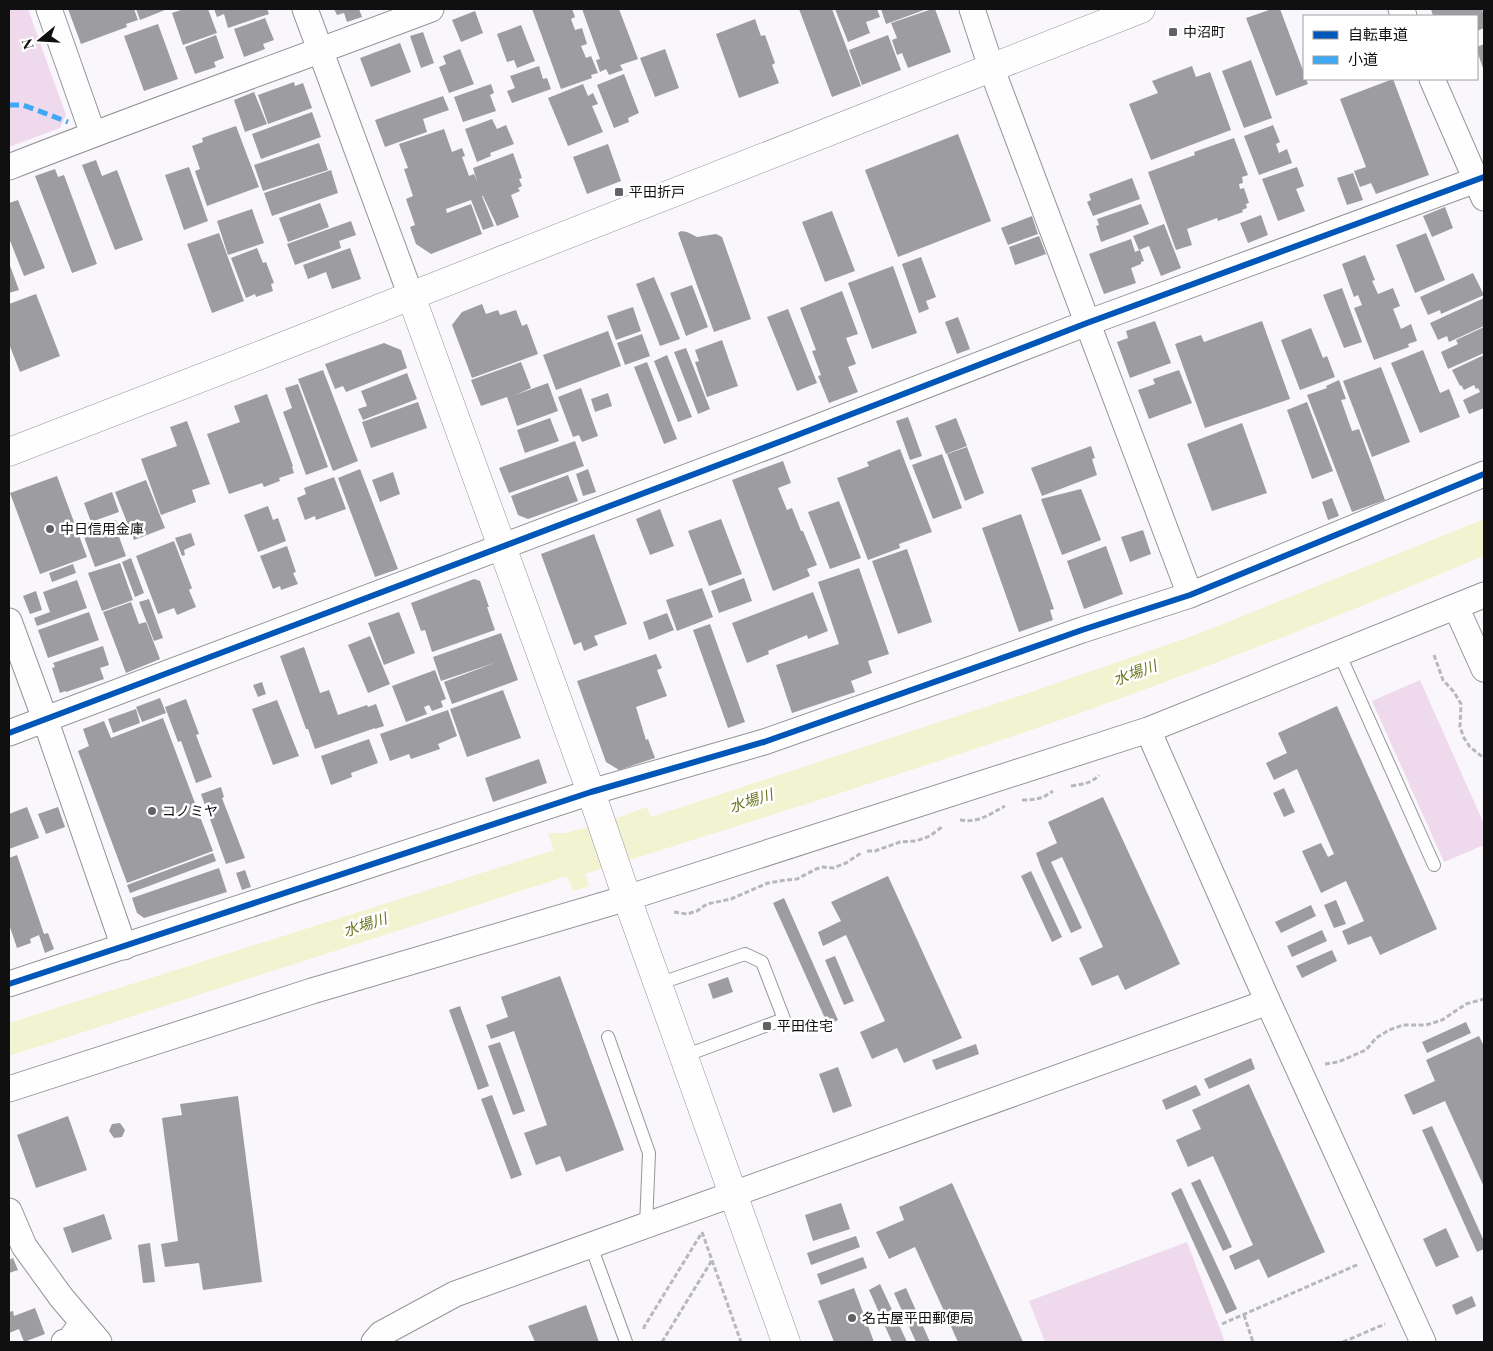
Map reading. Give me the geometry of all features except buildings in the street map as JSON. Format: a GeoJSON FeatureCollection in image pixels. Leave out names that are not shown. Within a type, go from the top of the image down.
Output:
{"type":"FeatureCollection","features":[{"type":"Feature","properties":{"kind":"street"},"geometry":{"type":"LineString","coordinates":[[49,9],[93,134]]}},
{"type":"Feature","properties":{"kind":"street"},"geometry":{"type":"LineString","coordinates":[[305,9],[593,800],[786,1342]]}},
{"type":"Feature","properties":{"kind":"street"},"geometry":{"type":"LineString","coordinates":[[9,167],[93,134],[432,9]]}},
{"type":"Feature","properties":{"kind":"street"},"geometry":{"type":"LineString","coordinates":[[972,9],[991,67],[1190,595]]}},
{"type":"Feature","properties":{"kind":"street"},"geometry":{"type":"LineString","coordinates":[[9,452],[1141,9]]}},
{"type":"Feature","properties":{"kind":"street"},"geometry":{"type":"LineString","coordinates":[[9,733],[787,439],[1087,323],[1481,185],[1432,80]]}},
{"type":"Feature","properties":{"kind":"street"},"geometry":{"type":"LineString","coordinates":[[9,984],[124,946],[593,800],[1082,630],[1190,595],[1484,474]]}},
{"type":"Feature","properties":{"kind":"street"},"geometry":{"type":"LineString","coordinates":[[9,1089],[624,890],[1148,730],[1484,595]]}},
{"type":"Feature","properties":{"kind":"street"},"geometry":{"type":"LineString","coordinates":[[1456,607],[1484,669]]}},
{"type":"Feature","properties":{"kind":"street"},"geometry":{"type":"LineString","coordinates":[[9,621],[124,946]]}},
{"type":"Feature","properties":{"kind":"street"},"geometry":{"type":"LineString","coordinates":[[1148,730],[1268,1002],[1423,1342]]}},
{"type":"Feature","properties":{"kind":"street"},"geometry":{"type":"LineString","coordinates":[[374,1342],[381,1334],[456,1294],[1268,1002]]}},
{"type":"Feature","properties":{"kind":"street"},"geometry":{"type":"LineString","coordinates":[[9,1212],[24,1246],[82,1323],[99,1342]]}},
{"type":"Feature","properties":{"kind":"street"},"geometry":{"type":"LineString","coordinates":[[64,1342],[70,1340],[82,1323]]}},
{"type":"Feature","properties":{"kind":"lane"},"geometry":{"type":"LineString","coordinates":[[1339,653],[1434,865]]}},
{"type":"Feature","properties":{"kind":"lane"},"geometry":{"type":"LineString","coordinates":[[658,984],[745,954],[762,962],[784,1020],[684,1056]]}},
{"type":"Feature","properties":{"kind":"lane"},"geometry":{"type":"LineString","coordinates":[[608,1037],[649,1153],[646,1226]]}},
{"type":"Feature","properties":{"kind":"lane"},"geometry":{"type":"LineString","coordinates":[[591,1246],[626,1342]]}},
{"type":"Feature","properties":{"kind":"path"},"geometry":{"type":"LineString","coordinates":[[1434,655],[1444,680],[1461,704],[1460,728],[1464,738],[1470,747],[1484,758]]}},
{"type":"Feature","properties":{"kind":"path"},"geometry":{"type":"LineString","coordinates":[[1066,787],[1085,784],[1096,779],[1104,770]]}},
{"type":"Feature","properties":{"kind":"path"},"geometry":{"type":"LineString","coordinates":[[1016,800],[1045,798],[1052,791],[1059,789]]}},
{"type":"Feature","properties":{"kind":"path"},"geometry":{"type":"LineString","coordinates":[[958,820],[970,822],[979,820],[1008,805]]}},
{"type":"Feature","properties":{"kind":"path"},"geometry":{"type":"LineString","coordinates":[[672,911],[687,914],[698,911],[707,904],[731,899],[768,883],[797,879],[816,868],[833,868],[868,851],[875,851],[900,842],[916,841],[930,836],[945,825]]}},
{"type":"Feature","properties":{"kind":"path"},"geometry":{"type":"LineString","coordinates":[[1322,1065],[1338,1062],[1366,1050],[1376,1038],[1389,1030],[1404,1025],[1426,1025],[1442,1020],[1466,1004],[1484,998]]}},
{"type":"Feature","properties":{"kind":"path"},"geometry":{"type":"LineString","coordinates":[[645,1334],[644,1327],[706,1227]]}},
{"type":"Feature","properties":{"kind":"path"},"geometry":{"type":"LineString","coordinates":[[702,1232],[741,1342]]}},
{"type":"Feature","properties":{"kind":"path"},"geometry":{"type":"LineString","coordinates":[[662,1342],[712,1260]]}},
{"type":"Feature","properties":{"kind":"path"},"geometry":{"type":"LineString","coordinates":[[1222,1324],[1365,1261]]}},
{"type":"Feature","properties":{"kind":"path"},"geometry":{"type":"LineString","coordinates":[[1244,1314],[1253,1342]]}},
{"type":"Feature","properties":{"kind":"path"},"geometry":{"type":"LineString","coordinates":[[1342,1342],[1392,1320]]}},
{"type":"Feature","properties":{"kind":"shaded area"},"geometry":{"type":"Polygon","coordinates":[[[9,9],[28,9],[66,115],[60,128],[9,147],[9,9]]]}},
{"type":"Feature","properties":{"kind":"shaded area"},"geometry":{"type":"Polygon","coordinates":[[[1420,680],[1484,824],[1484,845],[1444,862],[1372,701],[1420,680]]]}},
{"type":"Feature","properties":{"kind":"shaded area"},"geometry":{"type":"Polygon","coordinates":[[[1187,1242],[1225,1342],[1045,1342],[1029,1301],[1187,1242]]]}},
{"type":"Feature","properties":{"kind":"water","name":"水場川"},"geometry":{"type":"Polygon","coordinates":[[[1484,519],[1484,556],[1266,644],[1157,685],[1046,725],[874,782],[585,874],[589,886],[573,891],[567,876],[9,1056],[9,1023],[554,850],[548,833],[566,833],[609,821],[647,807],[651,817],[1034,691],[1198,634],[1484,519]]]}},
{"type":"Feature","properties":{"kind":"marked path"},"geometry":{"type":"LineString","coordinates":[[9,105],[23,105],[68,122]]}},
{"type":"Feature","properties":{"kind":"cycle path"},"geometry":{"type":"LineString","coordinates":[[9,733],[787,439],[1087,323],[1484,177]]}},
{"type":"Feature","properties":{"kind":"cycle path"},"geometry":{"type":"LineString","coordinates":[[9,984],[591,792],[764,742],[1082,630],[1190,595],[1484,474]]}},
{"type":"Feature","properties":{"kind":"place","name":"中沼町"},"geometry":{"type":"Point","coordinates":[1173,32]}},
{"type":"Feature","properties":{"kind":"place","name":"平田折戸"},"geometry":{"type":"Point","coordinates":[619,192]}},
{"type":"Feature","properties":{"kind":"place","name":"中日信用金庫"},"geometry":{"type":"Point","coordinates":[50,529]}},
{"type":"Feature","properties":{"kind":"place","name":"コノミヤ"},"geometry":{"type":"Point","coordinates":[152,811]}},
{"type":"Feature","properties":{"kind":"place","name":"平田住宅"},"geometry":{"type":"Point","coordinates":[767,1026]}},
{"type":"Feature","properties":{"kind":"place","name":"名古屋平田郵便局"},"geometry":{"type":"Point","coordinates":[852,1318]}}]}
